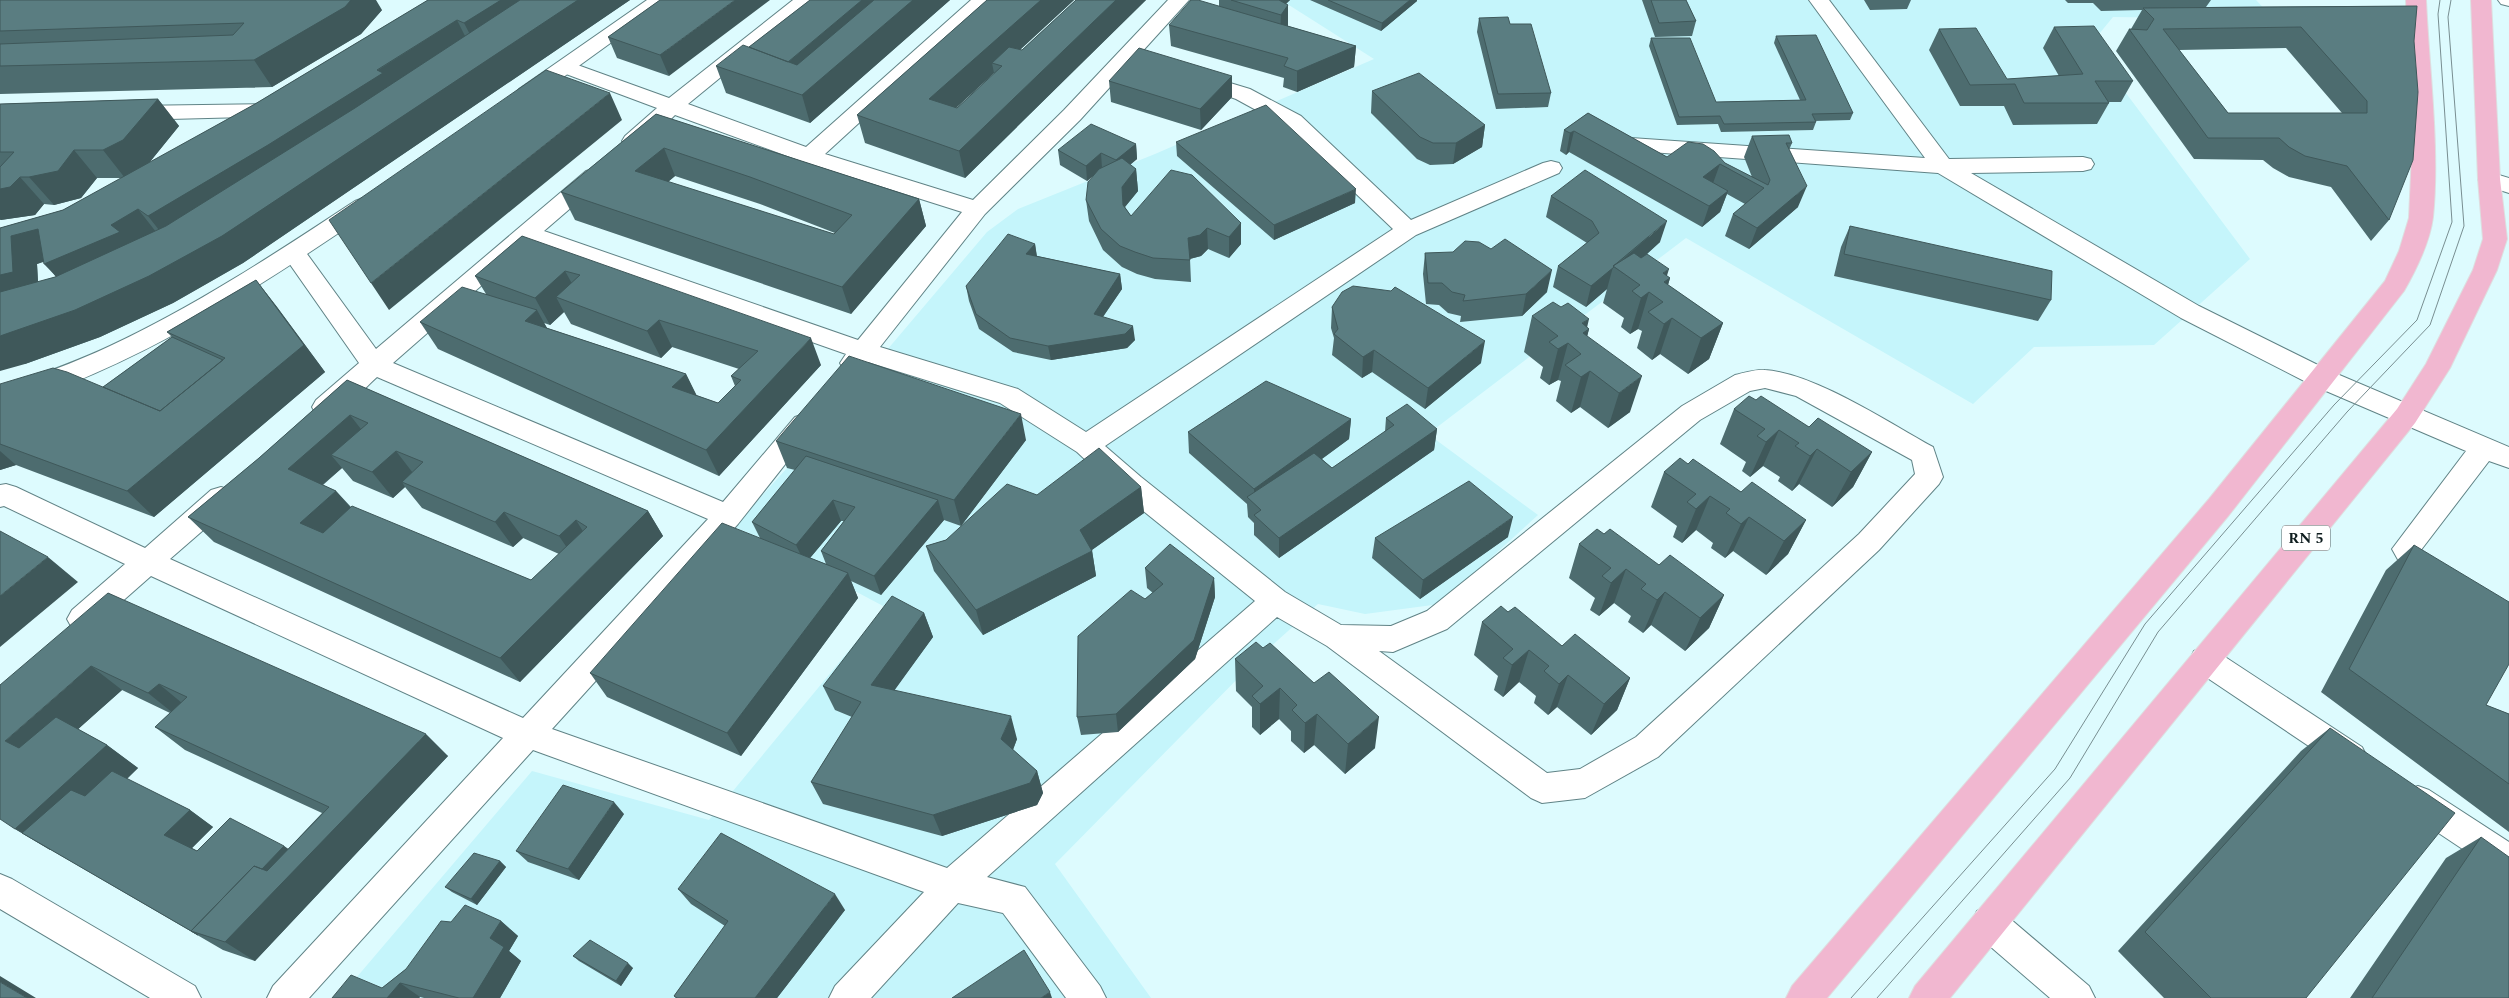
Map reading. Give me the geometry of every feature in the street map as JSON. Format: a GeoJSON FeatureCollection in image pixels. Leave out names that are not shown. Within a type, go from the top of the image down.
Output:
{"type":"FeatureCollection","features":[{"type":"Feature","properties":{"kind":"main road"},"geometry":{"type":"LineString","coordinates":[[1804,998],[2218,507],[2395,285],[2411,251],[2421,218],[2423,152],[2416,0]]}},
{"type":"Feature","properties":{"kind":"main road","name":"RN 5"},"geometry":{"type":"LineString","coordinates":[[1927,998],[2406,416],[2437,368],[2485,270],[2495,239],[2499,183],[2481,0]]}},
{"type":"Feature","properties":{"kind":"street"},"geometry":{"type":"LineString","coordinates":[[510,105],[660,0]]}},
{"type":"Feature","properties":{"kind":"street"},"geometry":{"type":"LineString","coordinates":[[306,424],[528,234],[671,107],[805,0]]}},
{"type":"Feature","properties":{"kind":"street"},"geometry":{"type":"LineString","coordinates":[[809,156],[983,0]]}},
{"type":"Feature","properties":{"kind":"street"},"geometry":{"type":"LineString","coordinates":[[838,381],[977,209],[1072,115],[1134,59],[1179,0]]}},
{"type":"Feature","properties":{"kind":"street"},"geometry":{"type":"LineString","coordinates":[[1819,0],[1943,166],[2190,312],[2321,378],[2496,453],[2406,548],[2424,583],[2450,598]]}},
{"type":"Feature","properties":{"kind":"street"},"geometry":{"type":"LineString","coordinates":[[565,67],[809,156],[977,209]]}},
{"type":"Feature","properties":{"kind":"street"},"geometry":{"type":"LineString","coordinates":[[1179,74],[1243,94],[1293,121],[1408,230]]}},
{"type":"Feature","properties":{"kind":"street"},"geometry":{"type":"LineString","coordinates":[[109,113],[285,106],[244,131]]}},
{"type":"Feature","properties":{"kind":"street"},"geometry":{"type":"LineString","coordinates":[[1631,144],[1943,166],[2082,164]]}},
{"type":"Feature","properties":{"kind":"street"},"geometry":{"type":"LineString","coordinates":[[1086,445],[1408,230],[1551,168]]}},
{"type":"Feature","properties":{"kind":"street"},"geometry":{"type":"LineString","coordinates":[[0,399],[52,380],[133,346],[202,310],[294,253],[382,193]]}},
{"type":"Feature","properties":{"kind":"street"},"geometry":{"type":"LineString","coordinates":[[528,234],[863,351],[1009,396],[1086,445],[1131,485],[1275,601],[1337,636],[1542,788],[1586,783],[1647,747],[1869,542],[1929,477],[1924,454],[1803,388],[1765,379],[1744,382],[1691,413],[1437,620],[1393,639],[1337,636]]}},
{"type":"Feature","properties":{"kind":"street"},"geometry":{"type":"LineString","coordinates":[[294,253],[374,365],[728,516]]}},
{"type":"Feature","properties":{"kind":"street"},"geometry":{"type":"LineString","coordinates":[[285,998],[728,516],[820,404]]}},
{"type":"Feature","properties":{"kind":"street"},"geometry":{"type":"LineString","coordinates":[[66,633],[238,483]]}},
{"type":"Feature","properties":{"kind":"street"},"geometry":{"type":"LineString","coordinates":[[0,496],[6,494],[148,562],[526,734],[952,886],[1014,899],[1088,998]]}},
{"type":"Feature","properties":{"kind":"street"},"geometry":{"type":"LineString","coordinates":[[847,998],[952,886],[1275,601]]}},
{"type":"Feature","properties":{"kind":"street"},"geometry":{"type":"LineString","coordinates":[[2205,660],[2509,861]]}},
{"type":"Feature","properties":{"kind":"street"},"geometry":{"type":"LineString","coordinates":[[0,890],[183,998]]}},
{"type":"Feature","properties":{"kind":"street"},"geometry":{"type":"LineString","coordinates":[[1989,923],[2077,998]]}},
{"type":"Feature","properties":{"kind":"shaded area"},"geometry":{"type":"Polygon","coordinates":[[[1281,0],[2256,0],[2274,19],[2113,17],[2090,45],[2250,259],[2154,345],[2034,347],[1973,404],[1686,238],[1428,434],[1538,515],[1440,604],[1365,614],[1318,604],[1257,659],[1055,864],[1151,998],[339,998],[532,771],[709,820],[885,607],[734,527],[787,468],[987,232],[1018,209],[1155,154],[1374,59],[1281,0]]]}},
{"type":"Feature","properties":{"kind":"building"},"geometry":{"type":"Polygon","coordinates":[[[0,0],[351,0],[345,7],[254,60],[0,66],[0,44],[233,35],[244,23],[0,31],[0,0]]]}},
{"type":"Feature","properties":{"kind":"building"},"geometry":{"type":"Polygon","coordinates":[[[428,0],[501,0],[464,23],[457,20],[377,70],[383,73],[268,145],[148,216],[138,209],[111,225],[120,232],[44,264],[38,229],[11,236],[13,272],[0,275],[0,228],[63,210],[255,104],[428,0]]]}},
{"type":"Feature","properties":{"kind":"building"},"geometry":{"type":"Polygon","coordinates":[[[520,0],[578,0],[222,236],[149,276],[75,310],[0,336],[0,292],[55,277],[166,226],[355,108],[520,0]]]}},
{"type":"Feature","properties":{"kind":"building"},"geometry":{"type":"Polygon","coordinates":[[[660,0],[735,0],[660,55],[608,37],[660,0]]]}},
{"type":"Feature","properties":{"kind":"building"},"geometry":{"type":"Polygon","coordinates":[[[810,0],[862,0],[788,62],[749,47],[810,0]]]}},
{"type":"Feature","properties":{"kind":"building"},"geometry":{"type":"Polygon","coordinates":[[[874,0],[913,0],[802,95],[716,66],[743,45],[797,65],[874,0]]]}},
{"type":"Feature","properties":{"kind":"building"},"geometry":{"type":"Polygon","coordinates":[[[987,0],[1041,0],[929,99],[957,108],[1002,66],[992,63],[1009,47],[1022,50],[1076,0],[1116,0],[959,151],[857,115],[987,0]]]}},
{"type":"Feature","properties":{"kind":"building"},"geometry":{"type":"Polygon","coordinates":[[[1191,0],[1198,0],[1356,46],[1297,71],[1284,66],[1288,58],[1169,25],[1191,0]]]}},
{"type":"Feature","properties":{"kind":"building"},"geometry":{"type":"Polygon","coordinates":[[[1231,0],[1279,0],[1288,5],[1281,15],[1231,0]]]}},
{"type":"Feature","properties":{"kind":"building"},"geometry":{"type":"Polygon","coordinates":[[[1328,0],[1410,0],[1382,23],[1328,0]]]}},
{"type":"Feature","properties":{"kind":"building"},"geometry":{"type":"Polygon","coordinates":[[[1651,0],[1686,0],[1696,21],[1659,23],[1651,0]]]}},
{"type":"Feature","properties":{"kind":"building"},"geometry":{"type":"Polygon","coordinates":[[[2417,6],[2414,41],[2418,92],[2413,160],[2389,220],[2347,166],[2305,156],[2289,147],[2279,138],[2208,138],[2129,29],[2147,30],[2154,19],[2143,8],[2417,6]],[[2301,27],[2163,29],[2228,113],[2367,113],[2367,101],[2301,27]]]}},
{"type":"Feature","properties":{"kind":"building"},"geometry":{"type":"Polygon","coordinates":[[[1508,17],[1510,24],[1531,24],[1551,93],[1498,94],[1479,18],[1508,17]]]}},
{"type":"Feature","properties":{"kind":"building"},"geometry":{"type":"Polygon","coordinates":[[[2094,26],[2133,81],[2095,81],[2109,103],[2024,103],[2015,84],[1970,85],[1939,29],[1976,28],[2007,79],[2083,74],[2054,27],[2094,26]]]}},
{"type":"Feature","properties":{"kind":"building"},"geometry":{"type":"Polygon","coordinates":[[[1816,35],[1853,113],[1812,114],[1816,122],[1724,124],[1720,116],[1679,117],[1651,38],[1690,38],[1716,102],[1806,100],[1776,36],[1816,35]]]}},
{"type":"Feature","properties":{"kind":"building"},"geometry":{"type":"Polygon","coordinates":[[[1139,48],[1232,76],[1200,109],[1109,81],[1139,48]]]}},
{"type":"Feature","properties":{"kind":"building"},"geometry":{"type":"Polygon","coordinates":[[[546,70],[610,93],[371,283],[329,220],[546,70]]]}},
{"type":"Feature","properties":{"kind":"building"},"geometry":{"type":"Polygon","coordinates":[[[1419,73],[1485,125],[1456,143],[1433,143],[1420,137],[1372,91],[1419,73]]]}},
{"type":"Feature","properties":{"kind":"building"},"geometry":{"type":"Polygon","coordinates":[[[158,99],[123,140],[103,150],[74,150],[58,171],[20,177],[10,187],[0,189],[0,167],[14,152],[0,152],[0,104],[158,99]]]}},
{"type":"Feature","properties":{"kind":"building"},"geometry":{"type":"Polygon","coordinates":[[[1266,105],[1356,189],[1274,225],[1176,142],[1266,105]]]}},
{"type":"Feature","properties":{"kind":"building"},"geometry":{"type":"Polygon","coordinates":[[[1588,113],[1667,157],[1688,142],[1703,144],[1714,151],[1725,163],[1768,185],[1770,180],[1752,136],[1789,135],[1792,143],[1786,143],[1807,186],[1757,228],[1733,214],[1764,188],[1720,164],[1703,177],[1728,191],[1709,206],[1574,131],[1570,133],[1564,130],[1588,113]]]}},
{"type":"Feature","properties":{"kind":"building"},"geometry":{"type":"Polygon","coordinates":[[[656,114],[919,199],[842,287],[561,192],[656,114]],[[664,148],[635,171],[834,234],[852,215],[750,177],[664,148]]]}},
{"type":"Feature","properties":{"kind":"building"},"geometry":{"type":"Polygon","coordinates":[[[1091,124],[1136,144],[1116,160],[1101,153],[1086,166],[1058,150],[1091,124]]]}},
{"type":"Feature","properties":{"kind":"building"},"geometry":{"type":"Polygon","coordinates":[[[1122,158],[1136,169],[1122,187],[1123,205],[1131,216],[1171,170],[1192,175],[1241,223],[1229,237],[1207,228],[1200,235],[1188,238],[1190,260],[1153,258],[1120,246],[1101,229],[1086,200],[1088,182],[1099,169],[1122,158]]]}},
{"type":"Feature","properties":{"kind":"building"},"geometry":{"type":"Polygon","coordinates":[[[1585,170],[1667,221],[1591,286],[1558,266],[1599,233],[1592,221],[1551,196],[1585,170]]]}},
{"type":"Feature","properties":{"kind":"building"},"geometry":{"type":"Polygon","coordinates":[[[1850,226],[2052,271],[2051,300],[1844,254],[1850,226]]]}},
{"type":"Feature","properties":{"kind":"building"},"geometry":{"type":"Polygon","coordinates":[[[1008,234],[1035,244],[1026,254],[1120,274],[1094,314],[1133,326],[1125,334],[1048,346],[1010,338],[976,314],[966,286],[1008,234]]]}},
{"type":"Feature","properties":{"kind":"building"},"geometry":{"type":"Polygon","coordinates":[[[522,236],[811,338],[706,450],[420,322],[462,287],[537,310],[525,321],[686,374],[672,387],[718,403],[741,380],[731,376],[758,351],[659,320],[647,331],[556,297],[580,275],[565,271],[535,298],[475,276],[522,236]]]}},
{"type":"Feature","properties":{"kind":"building"},"geometry":{"type":"Polygon","coordinates":[[[1505,239],[1552,270],[1526,294],[1463,301],[1465,295],[1452,292],[1442,283],[1428,283],[1425,253],[1453,252],[1465,241],[1479,242],[1491,249],[1505,239]]]}},
{"type":"Feature","properties":{"kind":"building"},"geometry":{"type":"Polygon","coordinates":[[[1634,253],[1641,258],[1647,254],[1669,269],[1663,273],[1670,278],[1664,282],[1723,323],[1701,338],[1672,318],[1664,324],[1648,312],[1663,302],[1649,292],[1641,298],[1632,291],[1640,285],[1613,266],[1634,253]]]}},
{"type":"Feature","properties":{"kind":"building"},"geometry":{"type":"Polygon","coordinates":[[[256,280],[304,345],[127,491],[0,444],[0,384],[53,368],[67,372],[160,411],[225,358],[167,332],[256,280]]]}},
{"type":"Feature","properties":{"kind":"building"},"geometry":{"type":"Polygon","coordinates":[[[1353,286],[1391,291],[1395,287],[1485,341],[1428,388],[1374,350],[1363,357],[1334,334],[1338,329],[1332,307],[1342,292],[1353,286]]]}},
{"type":"Feature","properties":{"kind":"building"},"geometry":{"type":"Polygon","coordinates":[[[1553,302],[1561,307],[1568,303],[1589,319],[1582,323],[1589,329],[1583,333],[1642,376],[1619,393],[1590,371],[1581,377],[1565,365],[1581,354],[1568,343],[1558,349],[1549,342],[1558,336],[1532,316],[1553,302]]]}},
{"type":"Feature","properties":{"kind":"building"},"geometry":{"type":"Polygon","coordinates":[[[172,337],[223,360],[160,411],[103,387],[172,337]]]}},
{"type":"Feature","properties":{"kind":"building"},"geometry":{"type":"Polygon","coordinates":[[[849,356],[1021,414],[954,500],[776,441],[849,356]]]}},
{"type":"Feature","properties":{"kind":"building"},"geometry":{"type":"Polygon","coordinates":[[[347,380],[648,511],[500,658],[188,517],[259,458],[347,380]],[[350,415],[288,469],[336,491],[300,523],[323,533],[352,506],[531,580],[587,527],[576,520],[559,536],[504,512],[495,522],[402,482],[423,462],[396,451],[372,472],[331,455],[368,423],[350,415]]]}},
{"type":"Feature","properties":{"kind":"building"},"geometry":{"type":"Polygon","coordinates":[[[1266,381],[1351,419],[1254,489],[1188,432],[1266,381]]]}},
{"type":"Feature","properties":{"kind":"building"},"geometry":{"type":"Polygon","coordinates":[[[1749,396],[1756,400],[1761,396],[1809,427],[1818,418],[1872,452],[1851,472],[1817,449],[1810,456],[1795,446],[1799,443],[1779,430],[1766,442],[1757,436],[1765,429],[1734,409],[1749,396]]]}},
{"type":"Feature","properties":{"kind":"building"},"geometry":{"type":"Polygon","coordinates":[[[1407,404],[1437,429],[1279,538],[1254,515],[1261,510],[1247,497],[1314,453],[1332,468],[1394,425],[1386,418],[1407,404]]]}},
{"type":"Feature","properties":{"kind":"building"},"geometry":{"type":"Polygon","coordinates":[[[1099,448],[1141,487],[1080,530],[1092,551],[976,610],[926,546],[946,540],[1007,484],[1037,495],[1099,448]]]}},
{"type":"Feature","properties":{"kind":"building"},"geometry":{"type":"Polygon","coordinates":[[[806,456],[938,500],[874,576],[821,551],[855,507],[833,500],[796,545],[752,522],[806,456]]]}},
{"type":"Feature","properties":{"kind":"building"},"geometry":{"type":"Polygon","coordinates":[[[1680,458],[1688,464],[1693,459],[1741,492],[1752,482],[1806,520],[1784,541],[1749,517],[1741,524],[1726,513],[1730,509],[1710,496],[1696,509],[1687,502],[1696,494],[1664,472],[1680,458]]]}},
{"type":"Feature","properties":{"kind":"building"},"geometry":{"type":"Polygon","coordinates":[[[1469,481],[1513,517],[1423,580],[1375,538],[1469,481]]]}},
{"type":"Feature","properties":{"kind":"building"},"geometry":{"type":"Polygon","coordinates":[[[722,523],[848,573],[727,733],[590,673],[722,523]]]}},
{"type":"Feature","properties":{"kind":"building"},"geometry":{"type":"Polygon","coordinates":[[[1597,529],[1604,534],[1610,529],[1659,565],[1670,555],[1724,595],[1700,618],[1665,592],[1657,600],[1641,589],[1646,584],[1626,569],[1611,583],[1602,576],[1611,568],[1579,544],[1597,529]]]}},
{"type":"Feature","properties":{"kind":"building"},"geometry":{"type":"Polygon","coordinates":[[[0,531],[48,557],[0,596],[0,531]]]}},
{"type":"Feature","properties":{"kind":"building"},"geometry":{"type":"Polygon","coordinates":[[[1170,544],[1214,578],[1194,640],[1116,714],[1077,717],[1078,636],[1131,590],[1145,599],[1163,584],[1145,568],[1170,544]]]}},
{"type":"Feature","properties":{"kind":"building"},"geometry":{"type":"Polygon","coordinates":[[[2414,545],[2509,602],[2509,664],[2486,705],[2509,714],[2509,784],[2349,669],[2414,545]]]}},
{"type":"Feature","properties":{"kind":"building"},"geometry":{"type":"Polygon","coordinates":[[[108,593],[426,734],[225,942],[191,931],[254,866],[267,871],[329,807],[155,727],[187,697],[159,684],[148,693],[91,666],[5,741],[19,748],[56,717],[107,745],[15,829],[0,819],[0,685],[108,593]]]}},
{"type":"Feature","properties":{"kind":"building"},"geometry":{"type":"Polygon","coordinates":[[[892,596],[924,613],[871,685],[1011,716],[1001,739],[1037,771],[1030,783],[933,815],[811,782],[861,702],[823,686],[892,596]]]}},
{"type":"Feature","properties":{"kind":"building"},"geometry":{"type":"Polygon","coordinates":[[[1501,606],[1508,612],[1515,607],[1562,646],[1575,634],[1630,678],[1604,704],[1568,675],[1559,684],[1544,671],[1549,666],[1529,650],[1512,665],[1503,658],[1513,649],[1482,622],[1501,606]]]}},
{"type":"Feature","properties":{"kind":"building"},"geometry":{"type":"Polygon","coordinates":[[[1256,642],[1263,648],[1270,643],[1314,683],[1329,672],[1379,717],[1348,744],[1317,714],[1305,723],[1292,710],[1297,705],[1280,688],[1260,704],[1252,696],[1263,686],[1235,659],[1256,642]]]}},
{"type":"Feature","properties":{"kind":"building"},"geometry":{"type":"Polygon","coordinates":[[[2330,728],[2455,813],[2306,998],[2211,998],[2145,932],[2330,728]]]}},
{"type":"Feature","properties":{"kind":"building"},"geometry":{"type":"Polygon","coordinates":[[[112,771],[190,810],[164,835],[197,851],[230,818],[284,846],[262,869],[254,866],[191,931],[22,833],[71,790],[85,796],[112,771]]]}},
{"type":"Feature","properties":{"kind":"building"},"geometry":{"type":"Polygon","coordinates":[[[563,785],[614,802],[568,869],[516,851],[563,785]]]}},
{"type":"Feature","properties":{"kind":"building"},"geometry":{"type":"Polygon","coordinates":[[[721,833],[835,894],[755,998],[677,998],[674,996],[728,921],[678,889],[721,833]]]}},
{"type":"Feature","properties":{"kind":"building"},"geometry":{"type":"Polygon","coordinates":[[[2481,837],[2509,857],[2509,998],[2372,998],[2481,837]]]}},
{"type":"Feature","properties":{"kind":"building"},"geometry":{"type":"Polygon","coordinates":[[[474,853],[500,861],[471,899],[445,887],[474,853]]]}},
{"type":"Feature","properties":{"kind":"building"},"geometry":{"type":"Polygon","coordinates":[[[465,905],[501,921],[490,938],[504,947],[473,998],[459,998],[400,983],[387,998],[332,998],[351,975],[382,988],[406,969],[441,921],[451,922],[465,905]]]}},
{"type":"Feature","properties":{"kind":"building"},"geometry":{"type":"Polygon","coordinates":[[[590,940],[628,963],[616,981],[573,956],[590,940]]]}},
{"type":"Feature","properties":{"kind":"building"},"geometry":{"type":"Polygon","coordinates":[[[1024,950],[1050,992],[1041,998],[952,998],[1024,950]]]}},
{"type":"Feature","properties":{"kind":"building"},"geometry":{"type":"Polygon","coordinates":[[[0,982],[27,998],[0,998],[0,982]]]}},
{"type":"Feature","properties":{"kind":"tram line"},"geometry":{"type":"LineString","coordinates":[[1851,998],[2055,769],[2145,624],[2334,405],[2417,320],[2452,222],[2438,14],[2440,0]]}},
{"type":"Feature","properties":{"kind":"tram line"},"geometry":{"type":"LineString","coordinates":[[1877,998],[2070,778],[2158,632],[2347,412],[2430,325],[2464,226],[2448,17],[2451,0]]}}]}
